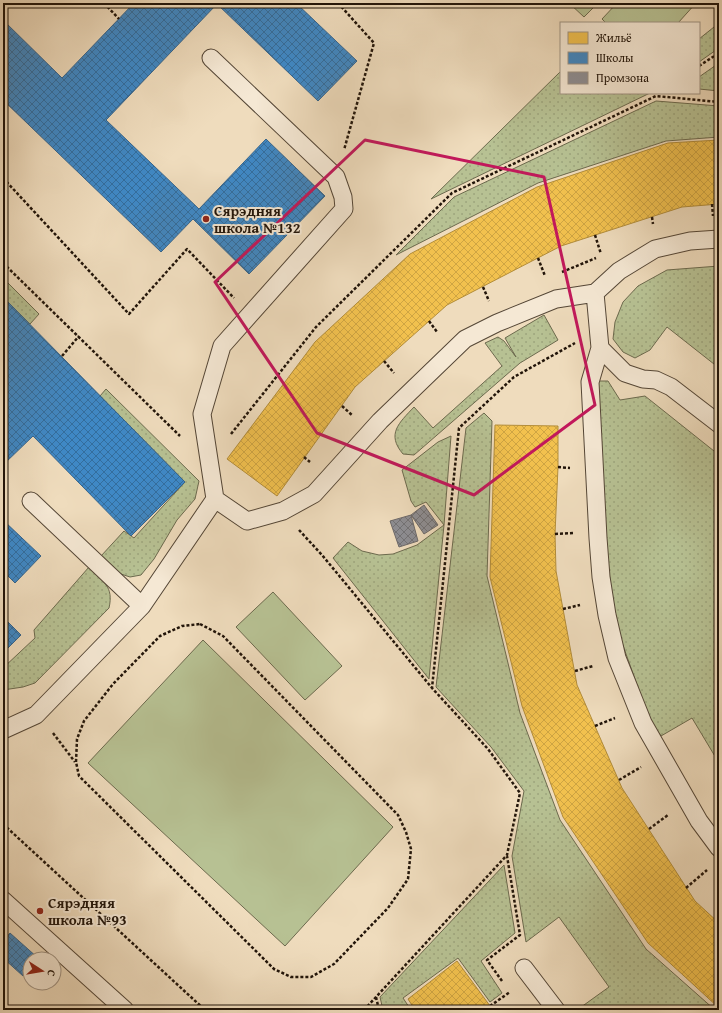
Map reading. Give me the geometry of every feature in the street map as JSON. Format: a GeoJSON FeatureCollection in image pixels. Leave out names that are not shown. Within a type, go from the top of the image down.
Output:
{"type":"FeatureCollection","features":[{"type":"Feature","properties":{"kind":"lane"},"geometry":{"type":"LineString","coordinates":[[211,58],[336,177],[343,197],[344,209],[222,346],[202,414],[208,462],[215,499],[247,521],[283,511],[314,494],[380,421],[465,339],[497,323],[556,299],[595,294],[619,271],[655,249],[690,241],[719,239]]}},
{"type":"Feature","properties":{"kind":"lane"},"geometry":{"type":"LineString","coordinates":[[595,294],[600,348],[590,382],[601,577],[610,629],[617,658],[643,723],[699,822],[719,848]]}},
{"type":"Feature","properties":{"kind":"lane"},"geometry":{"type":"LineString","coordinates":[[600,348],[625,373],[643,379],[656,380],[671,387],[719,424]]}},
{"type":"Feature","properties":{"kind":"lane"},"geometry":{"type":"LineString","coordinates":[[3,730],[36,715],[142,606],[215,499]]}},
{"type":"Feature","properties":{"kind":"lane"},"geometry":{"type":"LineString","coordinates":[[31,501],[142,606]]}},
{"type":"Feature","properties":{"kind":"lane"},"geometry":{"type":"LineString","coordinates":[[3,900],[124,1010]]}},
{"type":"Feature","properties":{"kind":"lane"},"geometry":{"type":"LineString","coordinates":[[524,968],[556,1010]]}},
{"type":"Feature","properties":{"kind":"path"},"geometry":{"type":"LineString","coordinates":[[104,3],[119,19]]}},
{"type":"Feature","properties":{"kind":"path"},"geometry":{"type":"LineString","coordinates":[[336,177],[374,43],[338,3]]}},
{"type":"Feature","properties":{"kind":"path"},"geometry":{"type":"LineString","coordinates":[[700,65],[719,53]]}},
{"type":"Feature","properties":{"kind":"path"},"geometry":{"type":"LineString","coordinates":[[3,263],[208,462],[316,327],[452,193],[659,94]]}},
{"type":"Feature","properties":{"kind":"path"},"geometry":{"type":"LineString","coordinates":[[656,96],[719,102]]}},
{"type":"Feature","properties":{"kind":"path"},"geometry":{"type":"LineString","coordinates":[[3,178],[129,314],[187,249],[250,315]]}},
{"type":"Feature","properties":{"kind":"path"},"geometry":{"type":"LineString","coordinates":[[595,235],[602,255]]}},
{"type":"Feature","properties":{"kind":"path"},"geometry":{"type":"LineString","coordinates":[[483,287],[490,301]]}},
{"type":"Feature","properties":{"kind":"path"},"geometry":{"type":"LineString","coordinates":[[62,356],[79,336]]}},
{"type":"Feature","properties":{"kind":"path"},"geometry":{"type":"LineString","coordinates":[[432,688],[459,428],[514,378],[579,341]]}},
{"type":"Feature","properties":{"kind":"path"},"geometry":{"type":"LineString","coordinates":[[283,511],[322,555],[432,688],[488,749],[520,793],[507,855],[520,935],[487,960],[514,998]]}},
{"type":"Feature","properties":{"kind":"path"},"geometry":{"type":"LineString","coordinates":[[555,534],[579,533]]}},
{"type":"Feature","properties":{"kind":"path"},"geometry":{"type":"LineString","coordinates":[[563,609],[586,604]]}},
{"type":"Feature","properties":{"kind":"path"},"geometry":{"type":"LineString","coordinates":[[36,715],[76,762],[79,776],[274,969],[291,977],[311,977],[334,964],[388,908],[408,879],[411,849],[406,832],[398,815],[223,636],[200,624],[182,626],[160,636],[113,684],[84,721],[77,739],[76,762]]}},
{"type":"Feature","properties":{"kind":"path"},"geometry":{"type":"LineString","coordinates":[[575,671],[595,665]]}},
{"type":"Feature","properties":{"kind":"path"},"geometry":{"type":"LineString","coordinates":[[595,726],[619,717]]}},
{"type":"Feature","properties":{"kind":"path"},"geometry":{"type":"LineString","coordinates":[[619,780],[643,766]]}},
{"type":"Feature","properties":{"kind":"path"},"geometry":{"type":"LineString","coordinates":[[649,829],[672,813]]}},
{"type":"Feature","properties":{"kind":"path"},"geometry":{"type":"LineString","coordinates":[[3,824],[205,1010]]}},
{"type":"Feature","properties":{"kind":"path"},"geometry":{"type":"LineString","coordinates":[[364,1010],[507,855]]}},
{"type":"Feature","properties":{"kind":"path"},"geometry":{"type":"LineString","coordinates":[[686,888],[710,867]]}},
{"type":"Feature","properties":{"kind":"path"},"geometry":{"type":"LineString","coordinates":[[490,1006],[510,992]]}},
{"type":"Feature","properties":{"kind":"path"},"geometry":{"type":"LineString","coordinates":[[376,997],[379,1010]]}},
{"type":"Feature","properties":{"kind":"highlighted area"},"geometry":{"type":"Polygon","coordinates":[[[365,140],[544,177],[595,405],[474,495],[317,433],[215,282],[365,140]]]}},
{"type":"Feature","properties":{"kind":"green space"},"geometry":{"type":"Polygon","coordinates":[[[569,3],[598,3],[584,17],[569,3]]]}},
{"type":"Feature","properties":{"kind":"green space"},"geometry":{"type":"Polygon","coordinates":[[[617,3],[696,3],[679,22],[605,22],[602,19],[617,3]]]}},
{"type":"Feature","properties":{"kind":"green space"},"geometry":{"type":"Polygon","coordinates":[[[719,23],[719,48],[700,61],[700,38],[719,23]]]}},
{"type":"Feature","properties":{"kind":"green space"},"geometry":{"type":"Polygon","coordinates":[[[719,63],[719,91],[700,89],[700,76],[719,63]]]}},
{"type":"Feature","properties":{"kind":"green space"},"geometry":{"type":"Polygon","coordinates":[[[560,72],[560,94],[648,94],[431,199],[560,72]]]}},
{"type":"Feature","properties":{"kind":"green space"},"geometry":{"type":"Polygon","coordinates":[[[656,101],[719,106],[719,137],[666,141],[538,183],[396,255],[454,197],[656,101]]]}},
{"type":"Feature","properties":{"kind":"green space"},"geometry":{"type":"Polygon","coordinates":[[[719,266],[719,368],[667,327],[650,350],[635,358],[623,352],[613,339],[615,322],[623,302],[638,286],[667,270],[719,266]]]}},
{"type":"Feature","properties":{"kind":"green space"},"geometry":{"type":"Polygon","coordinates":[[[3,278],[39,314],[30,324],[3,297],[3,278]]]}},
{"type":"Feature","properties":{"kind":"green space"},"geometry":{"type":"Polygon","coordinates":[[[544,315],[558,340],[520,363],[414,455],[403,454],[395,440],[396,429],[414,407],[433,428],[502,366],[485,343],[498,337],[504,341],[516,357],[505,338],[544,315]]]}},
{"type":"Feature","properties":{"kind":"green space"},"geometry":{"type":"Polygon","coordinates":[[[596,381],[608,381],[620,400],[645,396],[719,455],[719,763],[692,718],[661,736],[650,721],[611,612],[596,381]]]}},
{"type":"Feature","properties":{"kind":"green space"},"geometry":{"type":"Polygon","coordinates":[[[106,389],[199,481],[195,499],[177,520],[154,559],[141,575],[130,577],[118,573],[101,556],[124,531],[134,538],[185,482],[100,396],[106,389]]]}},
{"type":"Feature","properties":{"kind":"green space"},"geometry":{"type":"Polygon","coordinates":[[[484,413],[492,421],[487,576],[520,713],[560,820],[646,949],[715,1010],[577,1010],[609,987],[559,917],[526,942],[512,856],[524,791],[491,747],[436,687],[466,428],[484,413]]]}},
{"type":"Feature","properties":{"kind":"green space"},"geometry":{"type":"Polygon","coordinates":[[[451,436],[444,525],[426,502],[415,507],[411,501],[402,470],[438,442],[451,436]]]}},
{"type":"Feature","properties":{"kind":"green space"},"geometry":{"type":"Polygon","coordinates":[[[444,525],[429,679],[333,558],[348,542],[362,551],[379,555],[393,554],[417,545],[444,525]]]}},
{"type":"Feature","properties":{"kind":"green space"},"geometry":{"type":"Polygon","coordinates":[[[89,567],[109,589],[109,608],[35,683],[23,687],[3,690],[3,668],[35,638],[34,630],[89,567]]]}},
{"type":"Feature","properties":{"kind":"green space"},"geometry":{"type":"Polygon","coordinates":[[[273,592],[342,666],[305,700],[236,627],[273,592]]]}},
{"type":"Feature","properties":{"kind":"green space"},"geometry":{"type":"Polygon","coordinates":[[[203,640],[393,827],[285,946],[88,763],[203,640]]]}},
{"type":"Feature","properties":{"kind":"green space"},"geometry":{"type":"Polygon","coordinates":[[[504,865],[515,933],[481,961],[502,993],[490,1002],[458,958],[403,998],[411,1010],[383,1010],[380,997],[504,865]]]}},
{"type":"Feature","properties":{"kind":"building: Жильё"},"geometry":{"type":"Polygon","coordinates":[[[719,140],[719,204],[682,207],[561,246],[447,305],[355,387],[277,496],[227,459],[315,342],[410,254],[537,187],[668,143],[719,140]]]}},
{"type":"Feature","properties":{"kind":"building: Жильё"},"geometry":{"type":"Polygon","coordinates":[[[495,425],[558,426],[555,534],[556,571],[577,685],[622,788],[695,901],[719,923],[719,1008],[648,943],[563,817],[522,706],[490,577],[495,425]]]}},
{"type":"Feature","properties":{"kind":"building: Жильё"},"geometry":{"type":"Polygon","coordinates":[[[457,961],[493,1010],[415,1010],[408,999],[457,961]]]}},
{"type":"Feature","properties":{"kind":"building: Школы"},"geometry":{"type":"Polygon","coordinates":[[[134,3],[296,3],[357,61],[318,101],[217,4],[106,120],[199,209],[266,139],[325,196],[249,274],[193,219],[161,252],[3,100],[3,20],[62,78],[134,3]]]}},
{"type":"Feature","properties":{"kind":"building: Школы"},"geometry":{"type":"Polygon","coordinates":[[[3,297],[185,482],[131,536],[33,436],[3,465],[3,297]]]}},
{"type":"Feature","properties":{"kind":"building: Школы"},"geometry":{"type":"Polygon","coordinates":[[[3,520],[41,556],[15,583],[3,571],[3,520]]]}},
{"type":"Feature","properties":{"kind":"building: Школы"},"geometry":{"type":"Polygon","coordinates":[[[3,617],[21,635],[3,653],[3,617]]]}},
{"type":"Feature","properties":{"kind":"building: Школы"},"geometry":{"type":"Polygon","coordinates":[[[10,933],[30,951],[22,951],[22,975],[3,958],[3,941],[10,933]]]}},
{"type":"Feature","properties":{"kind":"building: Промзона"},"geometry":{"type":"Polygon","coordinates":[[[424,505],[438,525],[424,534],[411,515],[424,505]]]}},
{"type":"Feature","properties":{"kind":"building: Промзона"},"geometry":{"type":"Polygon","coordinates":[[[411,515],[418,541],[399,547],[390,521],[411,515]]]}},
{"type":"Feature","properties":{"kind":"place","name":"Сярэдняя школа №132"},"geometry":{"type":"Point","coordinates":[206,219]}},
{"type":"Feature","properties":{"kind":"place","name":"Сярэдняя школа №93"},"geometry":{"type":"Point","coordinates":[40,911]}}]}
